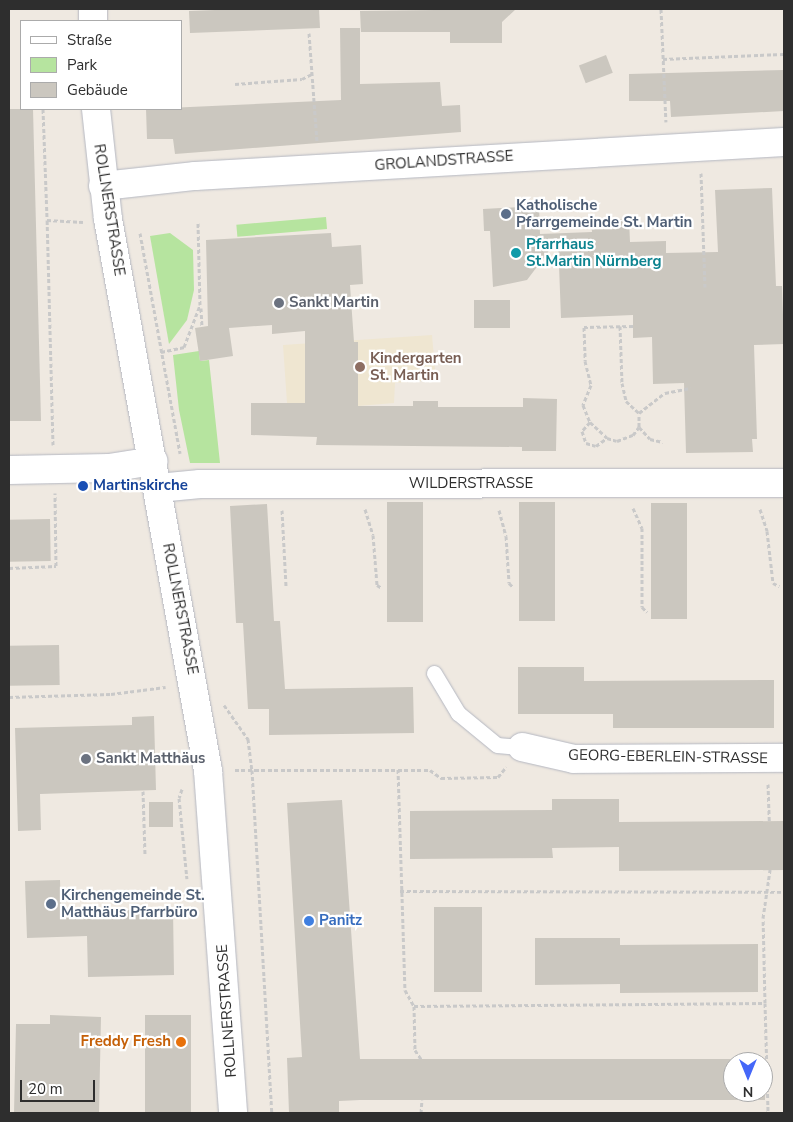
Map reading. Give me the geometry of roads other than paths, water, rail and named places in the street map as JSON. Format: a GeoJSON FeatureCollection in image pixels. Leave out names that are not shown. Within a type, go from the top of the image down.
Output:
{"type":"FeatureCollection","features":[{"type":"Feature","properties":{"kind":"street","name":"ROLLNERSTRASSE"},"geometry":{"type":"LineString","coordinates":[[96,110],[104,186],[92,218],[153,461],[208,771],[234,1113]]}},
{"type":"Feature","properties":{"kind":"street","name":"GROLANDSTRASSE"},"geometry":{"type":"LineString","coordinates":[[104,186],[252,173],[784,142]]}},
{"type":"Feature","properties":{"kind":"street"},"geometry":{"type":"LineString","coordinates":[[9,470],[109,468],[153,461]]}},
{"type":"Feature","properties":{"kind":"street","name":"WILDERSTRASSE"},"geometry":{"type":"LineString","coordinates":[[158,488],[200,484],[784,483]]}},
{"type":"Feature","properties":{"kind":"street","name":"GEORG-EBERLEIN-STRASSE"},"geometry":{"type":"LineString","coordinates":[[522,747],[574,759],[777,759]]}},
{"type":"Feature","properties":{"kind":"lane"},"geometry":{"type":"LineString","coordinates":[[434,673],[458,713],[497,745],[522,747]]}},
{"type":"Feature","properties":{"kind":"place","name":"Katholische Pfarrgemeinde St. Martin"},"geometry":{"type":"Point","coordinates":[506,214]}},
{"type":"Feature","properties":{"kind":"place","name":"Pfarrhaus St.Martin Nürnberg"},"geometry":{"type":"Point","coordinates":[516,253]}},
{"type":"Feature","properties":{"kind":"place","name":"Sankt Martin"},"geometry":{"type":"Point","coordinates":[279,303]}},
{"type":"Feature","properties":{"kind":"place","name":"Kindergarten St. Martin"},"geometry":{"type":"Point","coordinates":[360,367]}},
{"type":"Feature","properties":{"kind":"place","name":"Martinskirche"},"geometry":{"type":"Point","coordinates":[83,486]}},
{"type":"Feature","properties":{"kind":"place","name":"Sankt Matthäus"},"geometry":{"type":"Point","coordinates":[86,759]}},
{"type":"Feature","properties":{"kind":"place","name":"Kirchengemeinde St. Matthäus Pfarrbüro"},"geometry":{"type":"Point","coordinates":[51,904]}},
{"type":"Feature","properties":{"kind":"place","name":"Panitz"},"geometry":{"type":"Point","coordinates":[309,921]}},
{"type":"Feature","properties":{"kind":"place","name":"Freddy Fresh"},"geometry":{"type":"Point","coordinates":[181,1042]}}]}
